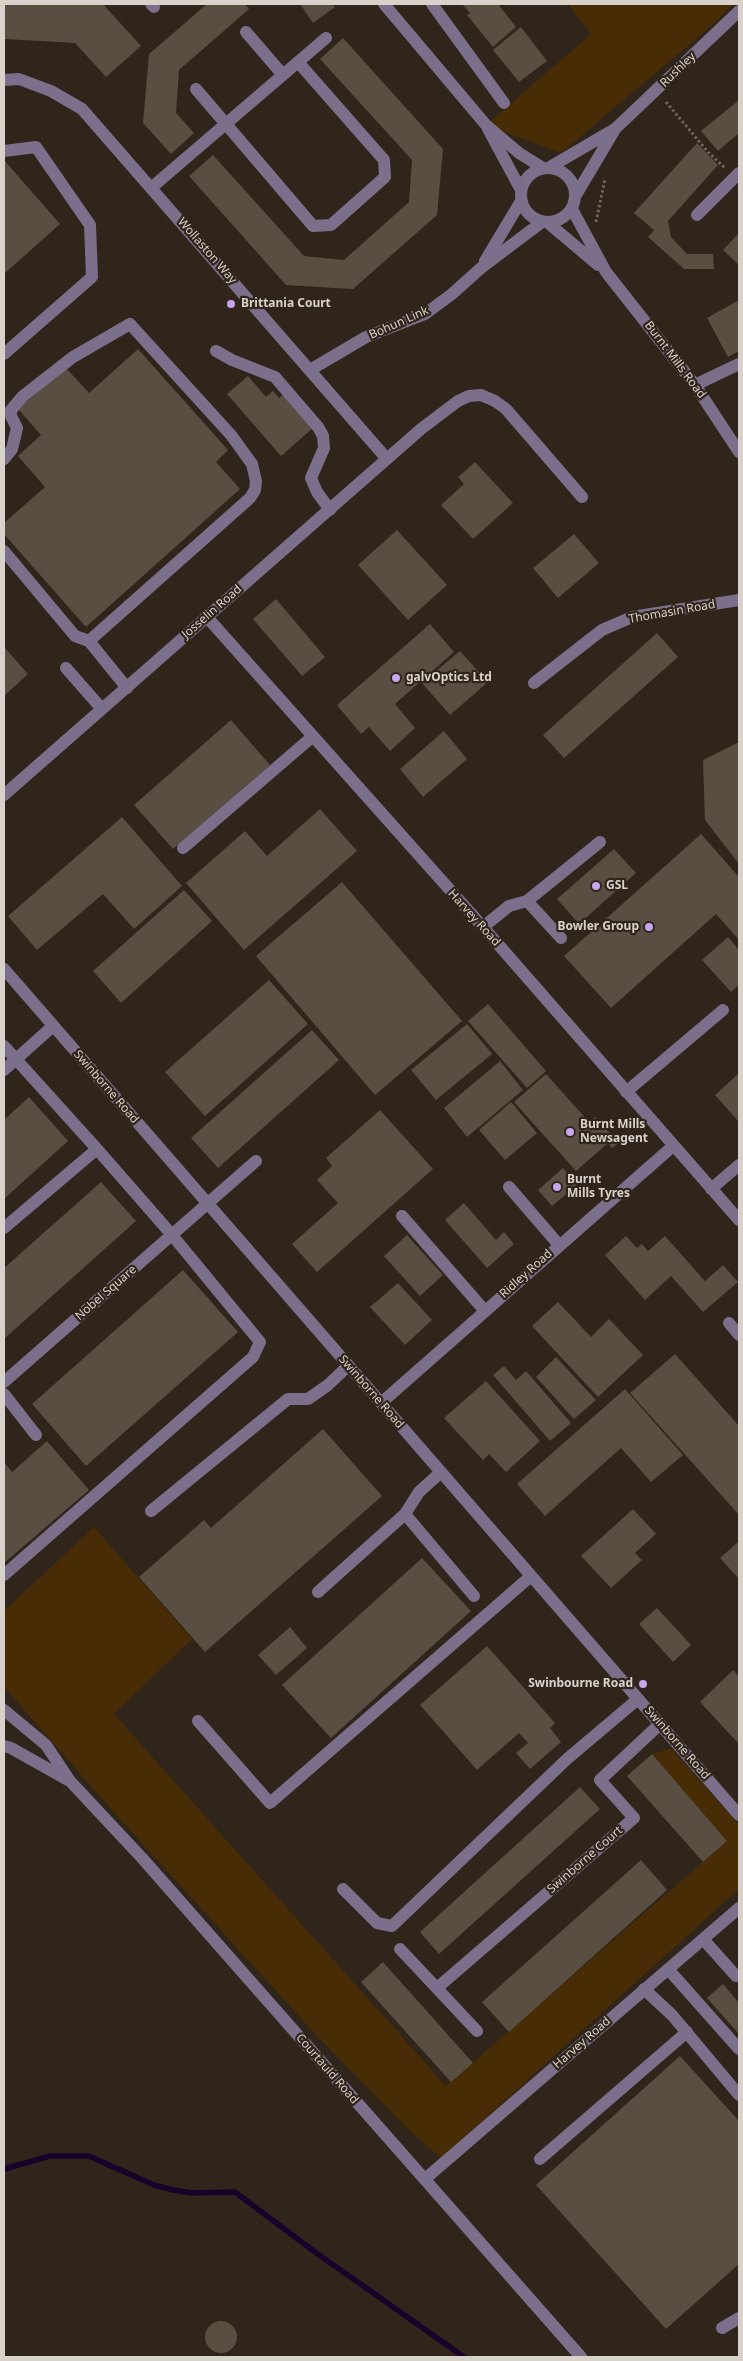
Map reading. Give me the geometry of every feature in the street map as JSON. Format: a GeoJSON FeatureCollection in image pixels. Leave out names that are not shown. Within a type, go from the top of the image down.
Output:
{"type":"FeatureCollection","features":[{"type":"Feature","properties":{"kind":"street"},"geometry":{"type":"LineString","coordinates":[[384,4],[486,125],[520,153],[546,168],[561,170],[569,177],[576,195],[572,209],[562,219],[544,222],[481,268]]}},
{"type":"Feature","properties":{"kind":"street"},"geometry":{"type":"LineString","coordinates":[[432,4],[504,103]]}},
{"type":"Feature","properties":{"kind":"street","name":"Rushley"},"geometry":{"type":"LineString","coordinates":[[546,168],[615,129],[739,11]]}},
{"type":"Feature","properties":{"kind":"street"},"geometry":{"type":"LineString","coordinates":[[246,32],[284,74]]}},
{"type":"Feature","properties":{"kind":"street"},"geometry":{"type":"LineString","coordinates":[[152,188],[326,38]]}},
{"type":"Feature","properties":{"kind":"street"},"geometry":{"type":"LineString","coordinates":[[196,89],[313,226],[331,225],[385,177],[384,160],[298,62]]}},
{"type":"Feature","properties":{"kind":"street","name":"Wollaston Way"},"geometry":{"type":"LineString","coordinates":[[4,80],[19,79],[51,91],[82,109],[387,459]]}},
{"type":"Feature","properties":{"kind":"street"},"geometry":{"type":"LineString","coordinates":[[486,125],[521,196],[526,212],[544,222]]}},
{"type":"Feature","properties":{"kind":"street","name":"Rushley"},"geometry":{"type":"LineString","coordinates":[[576,195],[615,129]]}},
{"type":"Feature","properties":{"kind":"street"},"geometry":{"type":"LineString","coordinates":[[4,151],[36,147],[90,225],[92,277],[4,354]]}},
{"type":"Feature","properties":{"kind":"street"},"geometry":{"type":"LineString","coordinates":[[481,268],[521,196],[526,179],[534,172],[546,168]]}},
{"type":"Feature","properties":{"kind":"street"},"geometry":{"type":"LineString","coordinates":[[697,215],[734,179]]}},
{"type":"Feature","properties":{"kind":"street","name":"Burnt Mills Road"},"geometry":{"type":"LineString","coordinates":[[572,209],[606,272],[695,385],[739,452]]}},
{"type":"Feature","properties":{"kind":"street","name":"Burnt Mills Road"},"geometry":{"type":"LineString","coordinates":[[544,222],[606,272]]}},
{"type":"Feature","properties":{"kind":"street","name":"Bohun Link"},"geometry":{"type":"LineString","coordinates":[[310,370],[366,337],[425,314],[452,294],[481,268]]}},
{"type":"Feature","properties":{"kind":"street"},"geometry":{"type":"LineString","coordinates":[[4,459],[12,449],[16,428],[11,410],[23,396],[73,356],[130,324],[231,435],[252,464],[256,481],[255,490],[250,498],[89,641]]}},
{"type":"Feature","properties":{"kind":"street"},"geometry":{"type":"LineString","coordinates":[[216,351],[232,360],[263,370],[275,377],[318,427],[324,448],[311,478],[317,492],[330,510]]}},
{"type":"Feature","properties":{"kind":"street"},"geometry":{"type":"LineString","coordinates":[[695,385],[739,364]]}},
{"type":"Feature","properties":{"kind":"street","name":"Josselin Road"},"geometry":{"type":"LineString","coordinates":[[4,796],[128,688],[206,616],[387,459],[458,401],[469,396],[481,396],[495,401],[506,409],[582,497]]}},
{"type":"Feature","properties":{"kind":"street"},"geometry":{"type":"LineString","coordinates":[[4,551],[76,636],[89,641],[128,688]]}},
{"type":"Feature","properties":{"kind":"street","name":"Thomasin Road"},"geometry":{"type":"LineString","coordinates":[[534,683],[602,630],[632,617],[739,600]]}},
{"type":"Feature","properties":{"kind":"street","name":"Harvey Road"},"geometry":{"type":"LineString","coordinates":[[206,616],[483,927],[739,1220]]}},
{"type":"Feature","properties":{"kind":"street"},"geometry":{"type":"LineString","coordinates":[[66,668],[102,709]]}},
{"type":"Feature","properties":{"kind":"street"},"geometry":{"type":"LineString","coordinates":[[183,848],[312,737]]}},
{"type":"Feature","properties":{"kind":"street"},"geometry":{"type":"LineString","coordinates":[[483,927],[509,906],[527,901],[600,842]]}},
{"type":"Feature","properties":{"kind":"street"},"geometry":{"type":"LineString","coordinates":[[527,901],[561,938]]}},
{"type":"Feature","properties":{"kind":"street","name":"Swinborne Road"},"geometry":{"type":"LineString","coordinates":[[4,969],[739,1815]]}},
{"type":"Feature","properties":{"kind":"street"},"geometry":{"type":"LineString","coordinates":[[626,1092],[723,1010]]}},
{"type":"Feature","properties":{"kind":"street"},"geometry":{"type":"LineString","coordinates":[[4,1070],[53,1026]]}},
{"type":"Feature","properties":{"kind":"street"},"geometry":{"type":"LineString","coordinates":[[4,1046],[97,1148],[260,1342],[253,1357],[4,1575]]}},
{"type":"Feature","properties":{"kind":"street","name":"Ridley Road"},"geometry":{"type":"LineString","coordinates":[[381,1403],[673,1146]]}},
{"type":"Feature","properties":{"kind":"street"},"geometry":{"type":"LineString","coordinates":[[4,1228],[97,1148]]}},
{"type":"Feature","properties":{"kind":"street","name":"Nobel Square"},"geometry":{"type":"LineString","coordinates":[[4,1382],[256,1161]]}},
{"type":"Feature","properties":{"kind":"street"},"geometry":{"type":"LineString","coordinates":[[711,1189],[739,1165]]}},
{"type":"Feature","properties":{"kind":"street"},"geometry":{"type":"LineString","coordinates":[[509,1187],[559,1245]]}},
{"type":"Feature","properties":{"kind":"street"},"geometry":{"type":"LineString","coordinates":[[402,1216],[485,1311]]}},
{"type":"Feature","properties":{"kind":"street"},"geometry":{"type":"LineString","coordinates":[[729,1323],[739,1335]]}},
{"type":"Feature","properties":{"kind":"street"},"geometry":{"type":"LineString","coordinates":[[151,1511],[288,1399],[308,1399],[328,1385],[348,1366]]}},
{"type":"Feature","properties":{"kind":"street"},"geometry":{"type":"LineString","coordinates":[[4,1394],[36,1435]]}},
{"type":"Feature","properties":{"kind":"street"},"geometry":{"type":"LineString","coordinates":[[318,1592],[405,1514],[419,1492],[441,1472]]}},
{"type":"Feature","properties":{"kind":"street"},"geometry":{"type":"LineString","coordinates":[[405,1514],[474,1596]]}},
{"type":"Feature","properties":{"kind":"street"},"geometry":{"type":"LineString","coordinates":[[198,1721],[270,1803],[531,1576]]}},
{"type":"Feature","properties":{"kind":"street"},"geometry":{"type":"LineString","coordinates":[[342,1888],[377,1923],[392,1926],[567,1758],[638,1699]]}},
{"type":"Feature","properties":{"kind":"street","name":"Courtauld Road"},"geometry":{"type":"LineString","coordinates":[[4,1710],[46,1745],[70,1781],[142,1858],[424,2179],[491,2252],[581,2357]]}},
{"type":"Feature","properties":{"kind":"street","name":"Swinborne Court"},"geometry":{"type":"LineString","coordinates":[[437,1988],[634,1818],[600,1780],[660,1724]]}},
{"type":"Feature","properties":{"kind":"street","name":"Courtauld Road"},"geometry":{"type":"LineString","coordinates":[[4,1746],[70,1781]]}},
{"type":"Feature","properties":{"kind":"street","name":"Harvey Road"},"geometry":{"type":"LineString","coordinates":[[424,2179],[739,1908]]}},
{"type":"Feature","properties":{"kind":"street"},"geometry":{"type":"LineString","coordinates":[[703,1939],[736,1976]]}},
{"type":"Feature","properties":{"kind":"street"},"geometry":{"type":"LineString","coordinates":[[400,1949],[477,2031]]}},
{"type":"Feature","properties":{"kind":"street"},"geometry":{"type":"LineString","coordinates":[[668,1969],[739,2049]]}},
{"type":"Feature","properties":{"kind":"street"},"geometry":{"type":"LineString","coordinates":[[644,1989],[672,2014],[739,2095]]}},
{"type":"Feature","properties":{"kind":"street"},"geometry":{"type":"LineString","coordinates":[[540,2159],[687,2032]]}},
{"type":"Feature","properties":{"kind":"street"},"geometry":{"type":"LineString","coordinates":[[722,2328],[739,2318]]}},
{"type":"Feature","properties":{"kind":"path"},"geometry":{"type":"LineString","coordinates":[[659,108],[670,97]]}},
{"type":"Feature","properties":{"kind":"path"},"geometry":{"type":"LineString","coordinates":[[665,102],[703,147],[734,179]]}},
{"type":"Feature","properties":{"kind":"path"},"geometry":{"type":"LineString","coordinates":[[598,229],[596,221],[598,204],[607,172]]}},
{"type":"Feature","properties":{"kind":"shaded area"},"geometry":{"type":"Polygon","coordinates":[[[568,4],[733,4],[710,27],[561,153],[486,125],[591,34],[568,4]]]}},
{"type":"Feature","properties":{"kind":"shaded area"},"geometry":{"type":"Polygon","coordinates":[[[94,1527],[192,1639],[114,1714],[446,2086],[727,1841],[652,1754],[671,1748],[739,1825],[739,1889],[441,2158],[410,2131],[319,2038],[119,1818],[4,1687],[4,1611],[94,1527]]]}},
{"type":"Feature","properties":{"kind":"building"},"geometry":{"type":"Polygon","coordinates":[[[4,4],[103,4],[141,46],[106,77],[75,43],[4,39],[4,4]]]}},
{"type":"Feature","properties":{"kind":"building"},"geometry":{"type":"Polygon","coordinates":[[[207,4],[245,4],[249,9],[179,70],[176,113],[194,133],[171,154],[143,123],[149,54],[207,4]]]}},
{"type":"Feature","properties":{"kind":"building"},"geometry":{"type":"Polygon","coordinates":[[[300,4],[332,4],[335,7],[313,23],[300,4]]]}},
{"type":"Feature","properties":{"kind":"building"},"geometry":{"type":"Polygon","coordinates":[[[462,4],[498,4],[516,27],[493,47],[467,15],[470,13],[462,4]]]}},
{"type":"Feature","properties":{"kind":"building"},"geometry":{"type":"Polygon","coordinates":[[[521,27],[547,61],[519,82],[493,50],[521,27]]]}},
{"type":"Feature","properties":{"kind":"building"},"geometry":{"type":"Polygon","coordinates":[[[343,38],[443,149],[437,215],[353,289],[286,285],[189,176],[213,155],[304,256],[344,260],[409,202],[412,160],[320,59],[343,38]]]}},
{"type":"Feature","properties":{"kind":"building"},"geometry":{"type":"Polygon","coordinates":[[[739,100],[739,133],[718,151],[701,131],[739,100]]]}},
{"type":"Feature","properties":{"kind":"building"},"geometry":{"type":"Polygon","coordinates":[[[697,143],[718,165],[668,221],[671,237],[687,254],[713,254],[714,269],[684,269],[648,237],[654,230],[634,213],[697,143]]]}},
{"type":"Feature","properties":{"kind":"building"},"geometry":{"type":"Polygon","coordinates":[[[4,160],[60,224],[4,274],[4,160]]]}},
{"type":"Feature","properties":{"kind":"building"},"geometry":{"type":"Polygon","coordinates":[[[739,233],[739,265],[723,250],[739,233]]]}},
{"type":"Feature","properties":{"kind":"building"},"geometry":{"type":"Polygon","coordinates":[[[739,300],[739,351],[728,357],[707,318],[739,300]]]}},
{"type":"Feature","properties":{"kind":"building"},"geometry":{"type":"Polygon","coordinates":[[[138,349],[228,450],[216,462],[240,489],[86,627],[4,534],[4,523],[45,487],[18,456],[41,435],[18,409],[65,367],[89,393],[138,349]]]}},
{"type":"Feature","properties":{"kind":"building"},"geometry":{"type":"Polygon","coordinates":[[[248,376],[266,397],[273,391],[279,398],[285,393],[314,427],[281,456],[227,394],[248,376]]]}},
{"type":"Feature","properties":{"kind":"building"},"geometry":{"type":"Polygon","coordinates":[[[475,462],[513,503],[473,539],[441,505],[464,484],[458,477],[475,462]]]}},
{"type":"Feature","properties":{"kind":"building"},"geometry":{"type":"Polygon","coordinates":[[[397,530],[447,585],[408,620],[358,565],[397,530]]]}},
{"type":"Feature","properties":{"kind":"building"},"geometry":{"type":"Polygon","coordinates":[[[574,534],[599,563],[558,598],[533,568],[574,534]]]}},
{"type":"Feature","properties":{"kind":"building"},"geometry":{"type":"Polygon","coordinates":[[[276,599],[325,657],[302,676],[253,619],[276,599]]]}},
{"type":"Feature","properties":{"kind":"building","name":"galvOptics Ltd"},"geometry":{"type":"Polygon","coordinates":[[[430,624],[454,652],[395,704],[415,728],[390,751],[369,727],[361,734],[337,705],[430,624]]]}},
{"type":"Feature","properties":{"kind":"building"},"geometry":{"type":"Polygon","coordinates":[[[657,633],[678,657],[564,758],[543,735],[657,633]]]}},
{"type":"Feature","properties":{"kind":"building"},"geometry":{"type":"Polygon","coordinates":[[[4,647],[28,674],[4,696],[4,647]]]}},
{"type":"Feature","properties":{"kind":"building"},"geometry":{"type":"Polygon","coordinates":[[[460,651],[488,682],[450,715],[422,683],[460,651]]]}},
{"type":"Feature","properties":{"kind":"building"},"geometry":{"type":"Polygon","coordinates":[[[231,720],[270,765],[173,849],[134,805],[231,720]]]}},
{"type":"Feature","properties":{"kind":"building"},"geometry":{"type":"Polygon","coordinates":[[[444,731],[467,759],[423,797],[400,769],[444,731]]]}},
{"type":"Feature","properties":{"kind":"building"},"geometry":{"type":"Polygon","coordinates":[[[739,742],[739,864],[705,820],[703,760],[739,742]]]}},
{"type":"Feature","properties":{"kind":"building"},"geometry":{"type":"Polygon","coordinates":[[[320,809],[357,851],[244,950],[186,883],[245,831],[267,856],[320,809]]]}},
{"type":"Feature","properties":{"kind":"building"},"geometry":{"type":"Polygon","coordinates":[[[122,817],[182,886],[134,929],[103,894],[37,950],[8,916],[122,817]]]}},
{"type":"Feature","properties":{"kind":"building","name":"Bowler Group"},"geometry":{"type":"Polygon","coordinates":[[[701,834],[739,877],[739,940],[716,914],[611,1008],[564,956],[701,834]]]}},
{"type":"Feature","properties":{"kind":"building","name":"GSL"},"geometry":{"type":"Polygon","coordinates":[[[614,849],[636,873],[579,924],[557,899],[614,849]]]}},
{"type":"Feature","properties":{"kind":"building"},"geometry":{"type":"Polygon","coordinates":[[[342,882],[462,1021],[375,1095],[256,956],[342,882]]]}},
{"type":"Feature","properties":{"kind":"building"},"geometry":{"type":"Polygon","coordinates":[[[184,890],[212,921],[121,1003],[93,971],[184,890]]]}},
{"type":"Feature","properties":{"kind":"building"},"geometry":{"type":"Polygon","coordinates":[[[728,937],[739,950],[739,985],[731,992],[702,960],[728,937]]]}},
{"type":"Feature","properties":{"kind":"building"},"geometry":{"type":"Polygon","coordinates":[[[269,980],[308,1024],[205,1116],[165,1072],[269,980]]]}},
{"type":"Feature","properties":{"kind":"building"},"geometry":{"type":"Polygon","coordinates":[[[488,1004],[546,1071],[527,1088],[468,1021],[488,1004]]]}},
{"type":"Feature","properties":{"kind":"building"},"geometry":{"type":"Polygon","coordinates":[[[467,1024],[492,1054],[436,1100],[411,1070],[467,1024]]]}},
{"type":"Feature","properties":{"kind":"building"},"geometry":{"type":"Polygon","coordinates":[[[312,1030],[339,1060],[218,1168],[191,1138],[312,1030]]]}},
{"type":"Feature","properties":{"kind":"building"},"geometry":{"type":"Polygon","coordinates":[[[500,1061],[523,1090],[467,1137],[444,1108],[500,1061]]]}},
{"type":"Feature","properties":{"kind":"building"},"geometry":{"type":"Polygon","coordinates":[[[739,1073],[739,1122],[715,1095],[739,1073]]]}},
{"type":"Feature","properties":{"kind":"building","name":"Burnt Mills Newsagent"},"geometry":{"type":"Polygon","coordinates":[[[546,1074],[589,1122],[595,1117],[619,1143],[612,1148],[608,1143],[576,1171],[514,1102],[546,1074]]]}},
{"type":"Feature","properties":{"kind":"building"},"geometry":{"type":"Polygon","coordinates":[[[29,1097],[68,1141],[4,1199],[4,1120],[29,1097]]]}},
{"type":"Feature","properties":{"kind":"building"},"geometry":{"type":"Polygon","coordinates":[[[511,1102],[537,1133],[505,1160],[479,1130],[511,1102]]]}},
{"type":"Feature","properties":{"kind":"building"},"geometry":{"type":"Polygon","coordinates":[[[380,1110],[433,1169],[317,1272],[292,1244],[338,1203],[317,1180],[332,1166],[326,1158],[380,1110]]]}},
{"type":"Feature","properties":{"kind":"building","name":"Burnt Mills Tyres"},"geometry":{"type":"Polygon","coordinates":[[[563,1168],[577,1185],[552,1206],[538,1190],[563,1168]]]}},
{"type":"Feature","properties":{"kind":"building"},"geometry":{"type":"Polygon","coordinates":[[[101,1182],[136,1221],[4,1339],[4,1268],[101,1182]]]}},
{"type":"Feature","properties":{"kind":"building"},"geometry":{"type":"Polygon","coordinates":[[[464,1203],[496,1240],[504,1232],[514,1244],[487,1268],[445,1220],[464,1203]]]}},
{"type":"Feature","properties":{"kind":"building"},"geometry":{"type":"Polygon","coordinates":[[[407,1235],[443,1275],[420,1296],[384,1256],[407,1235]]]}},
{"type":"Feature","properties":{"kind":"building"},"geometry":{"type":"Polygon","coordinates":[[[626,1236],[637,1248],[642,1244],[648,1251],[665,1236],[705,1281],[723,1265],[738,1282],[703,1312],[671,1276],[645,1300],[605,1255],[626,1236]]]}},
{"type":"Feature","properties":{"kind":"building"},"geometry":{"type":"Polygon","coordinates":[[[183,1270],[238,1332],[86,1466],[32,1404],[183,1270]]]}},
{"type":"Feature","properties":{"kind":"building"},"geometry":{"type":"Polygon","coordinates":[[[398,1283],[432,1320],[405,1345],[370,1307],[398,1283]]]}},
{"type":"Feature","properties":{"kind":"building"},"geometry":{"type":"Polygon","coordinates":[[[558,1302],[591,1337],[609,1319],[643,1355],[598,1397],[532,1326],[558,1302]]]}},
{"type":"Feature","properties":{"kind":"building"},"geometry":{"type":"Polygon","coordinates":[[[675,1354],[739,1426],[739,1515],[630,1393],[675,1354]]]}},
{"type":"Feature","properties":{"kind":"building"},"geometry":{"type":"Polygon","coordinates":[[[556,1357],[596,1400],[574,1419],[536,1377],[556,1357]]]}},
{"type":"Feature","properties":{"kind":"building"},"geometry":{"type":"Polygon","coordinates":[[[504,1366],[516,1380],[526,1371],[571,1423],[550,1441],[493,1375],[504,1366]]]}},
{"type":"Feature","properties":{"kind":"building"},"geometry":{"type":"Polygon","coordinates":[[[486,1381],[540,1441],[506,1472],[489,1454],[483,1460],[444,1418],[486,1381]]]}},
{"type":"Feature","properties":{"kind":"building"},"geometry":{"type":"Polygon","coordinates":[[[625,1389],[683,1455],[651,1482],[621,1448],[545,1516],[517,1484],[625,1389]]]}},
{"type":"Feature","properties":{"kind":"building"},"geometry":{"type":"Polygon","coordinates":[[[323,1429],[382,1496],[205,1652],[139,1577],[204,1520],[211,1528],[323,1429]]]}},
{"type":"Feature","properties":{"kind":"building"},"geometry":{"type":"Polygon","coordinates":[[[47,1441],[89,1490],[4,1563],[4,1462],[12,1472],[47,1441]]]}},
{"type":"Feature","properties":{"kind":"building"},"geometry":{"type":"Polygon","coordinates":[[[633,1509],[656,1534],[635,1553],[642,1560],[611,1588],[581,1556],[633,1509]]]}},
{"type":"Feature","properties":{"kind":"building"},"geometry":{"type":"Polygon","coordinates":[[[739,1541],[739,1579],[720,1558],[739,1541]]]}},
{"type":"Feature","properties":{"kind":"building"},"geometry":{"type":"Polygon","coordinates":[[[422,1558],[471,1611],[331,1738],[282,1685],[422,1558]]]}},
{"type":"Feature","properties":{"kind":"building"},"geometry":{"type":"Polygon","coordinates":[[[657,1608],[691,1645],[673,1662],[639,1624],[657,1608]]]}},
{"type":"Feature","properties":{"kind":"building"},"geometry":{"type":"Polygon","coordinates":[[[290,1627],[307,1648],[276,1675],[258,1655],[290,1627]]]}},
{"type":"Feature","properties":{"kind":"building"},"geometry":{"type":"Polygon","coordinates":[[[487,1646],[555,1723],[550,1728],[561,1742],[530,1769],[516,1753],[528,1743],[519,1733],[477,1770],[420,1705],[487,1646]]]}},
{"type":"Feature","properties":{"kind":"building"},"geometry":{"type":"Polygon","coordinates":[[[733,1670],[739,1676],[739,1744],[700,1702],[733,1670]]]}},
{"type":"Feature","properties":{"kind":"building"},"geometry":{"type":"Polygon","coordinates":[[[652,1754],[727,1841],[703,1862],[627,1776],[652,1754]]]}},
{"type":"Feature","properties":{"kind":"building"},"geometry":{"type":"Polygon","coordinates":[[[580,1787],[600,1809],[439,1954],[420,1932],[580,1787]]]}},
{"type":"Feature","properties":{"kind":"building"},"geometry":{"type":"Polygon","coordinates":[[[641,1860],[667,1890],[509,2032],[482,2002],[641,1860]]]}},
{"type":"Feature","properties":{"kind":"building"},"geometry":{"type":"Polygon","coordinates":[[[383,1962],[473,2063],[451,2082],[361,1982],[383,1962]]]}},
{"type":"Feature","properties":{"kind":"building"},"geometry":{"type":"Polygon","coordinates":[[[723,1984],[739,2003],[739,2034],[707,1998],[723,1984]]]}},
{"type":"Feature","properties":{"kind":"building"},"geometry":{"type":"Polygon","coordinates":[[[680,2056],[739,2121],[739,2264],[666,2329],[536,2185],[680,2056]]]}},
{"type":"Feature","properties":{"kind":"building"},"geometry":{"type":"Polygon","coordinates":[[[221,2321],[227,2322],[232,2326],[236,2331],[236,2343],[232,2348],[227,2352],[221,2353],[215,2352],[210,2348],[206,2343],[205,2337],[206,2331],[210,2326],[215,2322],[221,2321]]]}},
{"type":"Feature","properties":{"kind":"waterway"},"geometry":{"type":"LineString","coordinates":[[4,2169],[50,2156],[89,2156],[154,2185],[173,2190],[192,2193],[235,2192],[315,2252],[464,2357]]}},
{"type":"Feature","properties":{"kind":"place","name":"Brittania Court"},"geometry":{"type":"Point","coordinates":[231,304]}},
{"type":"Feature","properties":{"kind":"place","name":"galvOptics Ltd"},"geometry":{"type":"Point","coordinates":[396,678]}},
{"type":"Feature","properties":{"kind":"place","name":"GSL"},"geometry":{"type":"Point","coordinates":[596,886]}},
{"type":"Feature","properties":{"kind":"place","name":"Bowler Group"},"geometry":{"type":"Point","coordinates":[649,927]}},
{"type":"Feature","properties":{"kind":"place","name":"Burnt Mills Newsagent"},"geometry":{"type":"Point","coordinates":[570,1132]}},
{"type":"Feature","properties":{"kind":"place","name":"Burnt Mills Tyres"},"geometry":{"type":"Point","coordinates":[557,1187]}},
{"type":"Feature","properties":{"kind":"place","name":"Swinbourne Road"},"geometry":{"type":"Point","coordinates":[643,1684]}}]}
